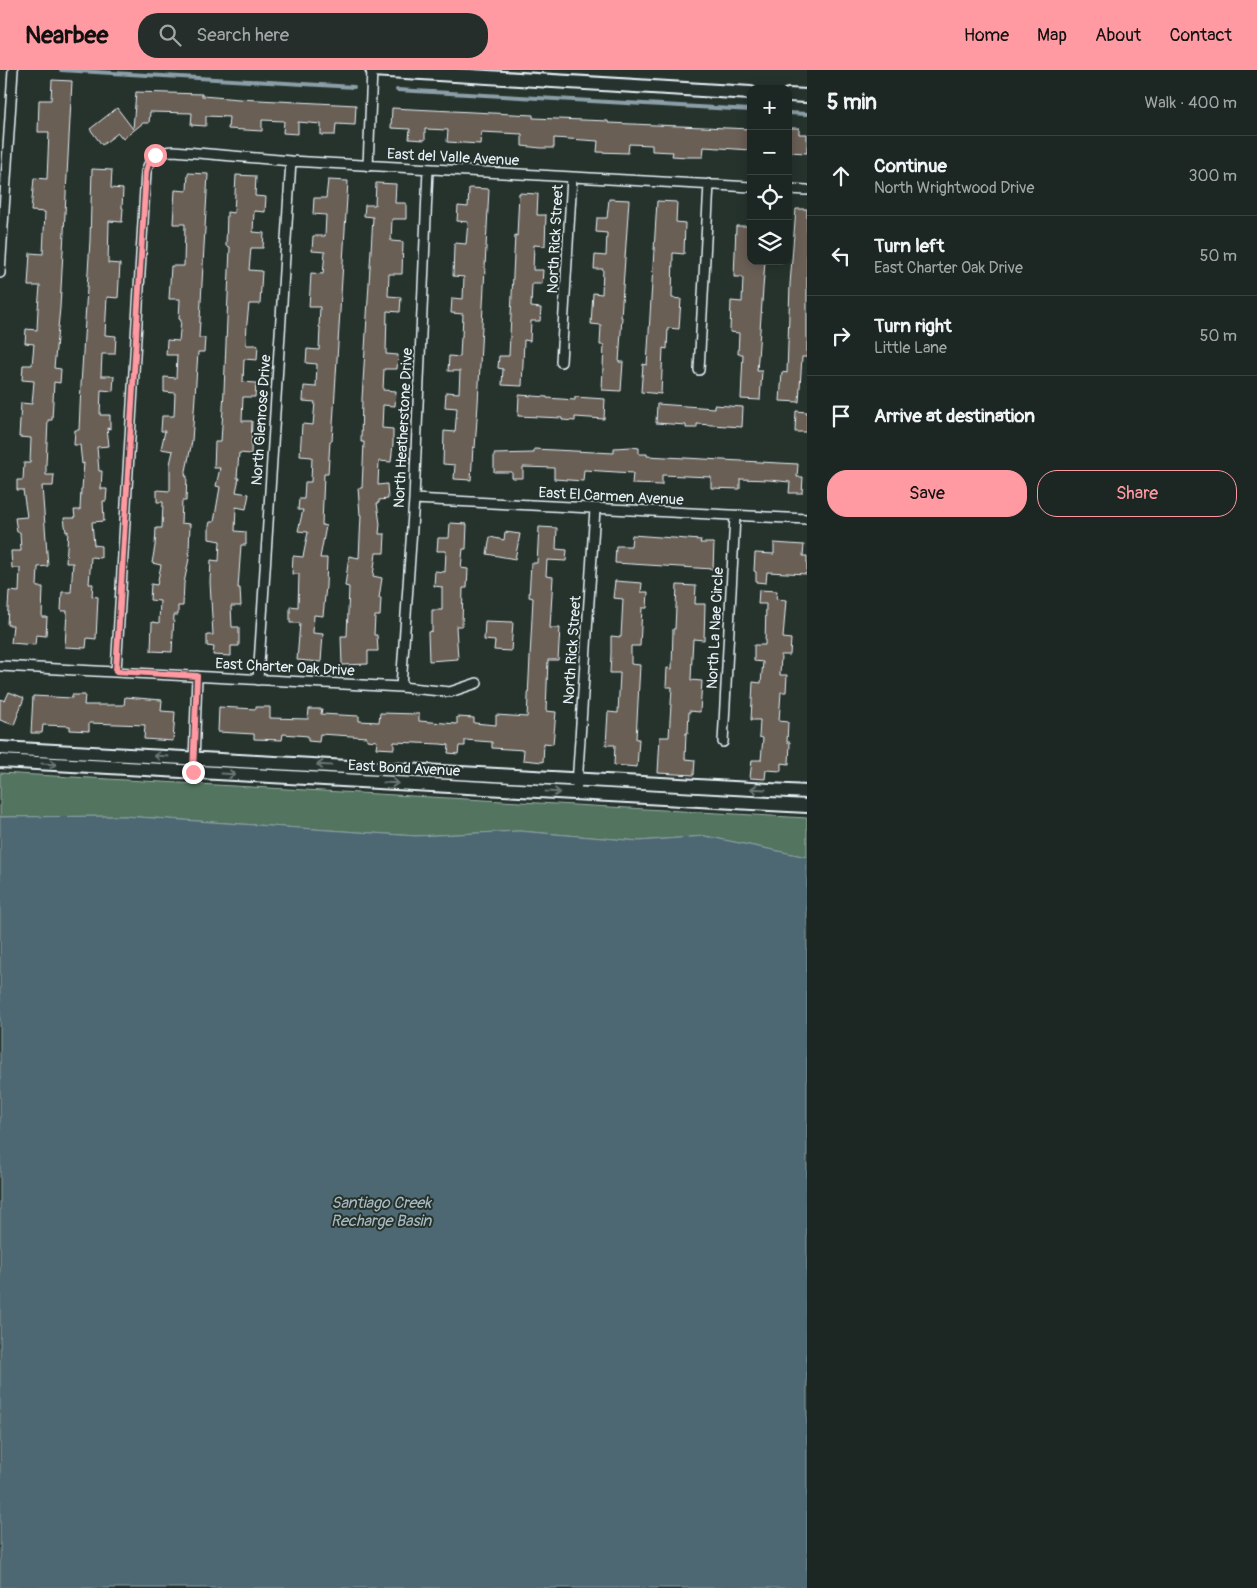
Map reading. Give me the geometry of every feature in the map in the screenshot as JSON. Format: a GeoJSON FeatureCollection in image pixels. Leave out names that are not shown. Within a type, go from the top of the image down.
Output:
{"type":"FeatureCollection","features":[{"type":"Feature","properties":{"kind":"street"},"geometry":{"type":"LineString","coordinates":[[0,273],[13,70]]}},
{"type":"Feature","properties":{"kind":"street"},"geometry":{"type":"LineString","coordinates":[[368,166],[372,70],[514,74],[747,93]]}},
{"type":"Feature","properties":{"kind":"street"},"geometry":{"type":"LineString","coordinates":[[792,95],[807,96]]}},
{"type":"Feature","properties":{"kind":"street","name":"East del Valle Avenue"},"geometry":{"type":"LineString","coordinates":[[116,671],[146,172],[148,164],[155,155],[164,151],[174,151],[368,166],[747,187]]}},
{"type":"Feature","properties":{"kind":"street","name":"North Glenrose Drive"},"geometry":{"type":"LineString","coordinates":[[258,680],[291,161]]}},
{"type":"Feature","properties":{"kind":"street","name":"North Heatherstone Drive"},"geometry":{"type":"LineString","coordinates":[[401,687],[414,499],[428,169]]}},
{"type":"Feature","properties":{"kind":"street","name":"North Rick Street"},"geometry":{"type":"LineString","coordinates":[[561,362],[572,177]]}},
{"type":"Feature","properties":{"kind":"street"},"geometry":{"type":"LineString","coordinates":[[699,370],[708,184]]}},
{"type":"Feature","properties":{"kind":"street"},"geometry":{"type":"LineString","coordinates":[[792,189],[807,190]]}},
{"type":"Feature","properties":{"kind":"street","name":"East El Carmen Avenue"},"geometry":{"type":"LineString","coordinates":[[414,499],[807,519]]}},
{"type":"Feature","properties":{"kind":"street","name":"North Rick Street"},"geometry":{"type":"LineString","coordinates":[[576,794],[595,509]]}},
{"type":"Feature","properties":{"kind":"street","name":"North La Nae Circle"},"geometry":{"type":"LineString","coordinates":[[723,742],[735,516]]}},
{"type":"Feature","properties":{"kind":"street","name":"East Charter Oak Drive"},"geometry":{"type":"LineString","coordinates":[[0,666],[401,687],[450,692],[477,683]]}},
{"type":"Feature","properties":{"kind":"street"},"geometry":{"type":"LineString","coordinates":[[193,772],[197,676]]}},
{"type":"Feature","properties":{"kind":"street","name":"East Bond Avenue"},"geometry":{"type":"LineString","coordinates":[[0,748],[807,792]]}},
{"type":"Feature","properties":{"kind":"street","name":"East Bond Avenue"},"geometry":{"type":"LineString","coordinates":[[0,761],[807,806]]}},
{"type":"Feature","properties":{"kind":"green space"},"geometry":{"type":"Polygon","coordinates":[[[0,773],[807,818],[807,857],[705,836],[639,841],[519,831],[416,836],[124,816],[0,817],[0,773]]]}},
{"type":"Feature","properties":{"kind":"water","name":"Santiago Creek Recharge Basin"},"geometry":{"type":"Polygon","coordinates":[[[124,816],[416,836],[519,831],[639,841],[705,836],[807,857],[807,1588],[0,1588],[0,817],[124,816]]]}},
{"type":"Feature","properties":{"kind":"building"},"geometry":{"type":"Polygon","coordinates":[[[52,80],[72,81],[60,308],[54,368],[61,369],[60,383],[54,382],[52,420],[48,420],[46,475],[54,475],[53,486],[42,486],[48,566],[38,567],[37,587],[43,587],[42,617],[47,617],[46,636],[36,635],[35,645],[11,643],[13,625],[7,625],[9,591],[19,592],[20,568],[12,568],[11,551],[21,551],[20,532],[17,532],[15,518],[27,517],[23,490],[17,490],[17,480],[23,480],[24,463],[30,463],[31,438],[19,437],[21,403],[32,404],[34,381],[22,380],[23,365],[32,365],[34,344],[25,343],[26,329],[37,330],[40,286],[28,286],[30,253],[43,254],[45,212],[31,211],[34,178],[47,179],[49,132],[38,132],[39,100],[51,100],[52,80]]]}},
{"type":"Feature","properties":{"kind":"building"},"geometry":{"type":"Polygon","coordinates":[[[136,92],[202,94],[202,96],[239,99],[356,105],[355,125],[336,124],[335,135],[321,135],[321,124],[298,122],[298,134],[283,133],[284,121],[262,120],[262,131],[228,129],[229,117],[206,116],[206,126],[191,125],[192,113],[150,112],[149,123],[143,123],[123,139],[118,133],[102,145],[90,129],[117,108],[133,129],[136,92]]]}},
{"type":"Feature","properties":{"kind":"building"},"geometry":{"type":"Polygon","coordinates":[[[392,108],[533,115],[533,118],[608,121],[608,123],[747,129],[747,150],[704,147],[703,157],[687,157],[672,156],[673,152],[652,151],[652,145],[629,144],[628,153],[597,152],[598,141],[554,138],[554,148],[541,148],[522,146],[522,134],[481,132],[480,144],[447,142],[448,130],[425,129],[425,140],[409,139],[410,129],[391,128],[392,108]]]}},
{"type":"Feature","properties":{"kind":"building"},"geometry":{"type":"Polygon","coordinates":[[[792,128],[799,128],[799,134],[807,134],[807,153],[792,152],[792,128]]]}},
{"type":"Feature","properties":{"kind":"building"},"geometry":{"type":"Polygon","coordinates":[[[92,169],[112,170],[111,188],[123,189],[123,208],[122,222],[109,221],[108,263],[120,264],[118,298],[107,297],[105,335],[116,336],[115,354],[102,354],[101,376],[114,376],[113,391],[101,390],[100,415],[110,415],[110,429],[107,428],[109,446],[97,447],[99,471],[102,471],[101,489],[107,489],[106,501],[103,501],[104,521],[92,522],[94,545],[101,546],[101,558],[91,557],[89,584],[93,584],[92,596],[98,597],[96,639],[87,638],[86,648],[65,647],[67,611],[61,611],[62,592],[71,592],[73,563],[66,563],[68,531],[66,532],[64,518],[75,518],[74,510],[80,510],[84,463],[82,464],[80,445],[74,445],[75,430],[79,430],[90,240],[92,169]]]}},
{"type":"Feature","properties":{"kind":"building"},"geometry":{"type":"Polygon","coordinates":[[[188,173],[208,174],[199,338],[205,338],[204,352],[198,352],[192,441],[185,476],[187,476],[186,501],[182,501],[181,523],[190,524],[190,554],[184,583],[183,606],[178,606],[178,615],[174,615],[172,652],[151,651],[152,622],[159,623],[160,601],[150,600],[151,584],[157,585],[161,565],[152,563],[156,528],[162,528],[163,502],[157,502],[157,490],[170,491],[170,464],[173,451],[161,449],[165,431],[161,431],[162,416],[174,416],[175,393],[164,392],[164,377],[176,378],[177,355],[166,355],[167,340],[179,341],[181,320],[179,319],[180,299],[169,299],[171,266],[184,266],[185,224],[173,224],[175,190],[187,191],[188,173]]]}},
{"type":"Feature","properties":{"kind":"building"},"geometry":{"type":"Polygon","coordinates":[[[236,175],[256,176],[255,196],[266,197],[265,212],[254,211],[253,232],[264,233],[263,248],[251,248],[249,270],[262,271],[260,304],[249,304],[247,323],[246,345],[258,345],[257,360],[244,359],[243,382],[256,383],[255,397],[243,397],[242,421],[252,421],[251,454],[239,453],[237,478],[239,478],[236,492],[249,494],[246,509],[236,507],[235,531],[246,532],[246,545],[241,545],[238,588],[240,588],[241,606],[231,606],[232,627],[239,627],[239,646],[231,646],[231,656],[213,655],[214,647],[207,646],[207,635],[213,635],[210,582],[211,560],[219,561],[220,541],[209,539],[209,526],[210,522],[214,522],[220,487],[216,486],[220,468],[214,468],[215,442],[221,442],[224,391],[230,247],[226,246],[227,212],[234,213],[236,175]]]}},
{"type":"Feature","properties":{"kind":"building"},"geometry":{"type":"Polygon","coordinates":[[[328,180],[348,181],[332,441],[330,441],[328,474],[324,474],[322,525],[326,526],[320,558],[327,558],[326,586],[323,616],[314,615],[313,633],[323,634],[321,662],[297,660],[300,623],[290,623],[290,606],[298,607],[299,574],[292,574],[293,556],[303,557],[308,532],[298,531],[303,510],[298,510],[299,499],[304,499],[305,482],[311,482],[312,457],[300,456],[302,424],[313,425],[315,402],[303,401],[304,386],[316,387],[317,364],[306,363],[307,349],[319,350],[320,307],[309,307],[311,273],[323,274],[325,252],[312,251],[313,236],[325,236],[326,215],[313,214],[314,198],[326,198],[328,180]]]}},
{"type":"Feature","properties":{"kind":"building"},"geometry":{"type":"Polygon","coordinates":[[[376,183],[396,184],[395,203],[406,203],[406,219],[392,219],[391,241],[403,242],[402,274],[389,274],[388,296],[401,297],[400,312],[387,311],[386,354],[398,355],[397,369],[384,369],[383,390],[396,391],[395,406],[383,405],[382,428],[393,429],[393,444],[391,462],[379,461],[378,485],[387,484],[388,499],[379,500],[379,503],[377,503],[380,524],[379,534],[385,534],[384,553],[376,553],[373,576],[382,578],[379,598],[381,598],[380,616],[375,616],[374,635],[377,635],[378,651],[368,651],[368,664],[342,665],[341,636],[347,636],[349,587],[345,586],[349,556],[359,558],[361,515],[358,488],[362,488],[364,442],[361,442],[362,399],[373,217],[364,216],[365,205],[375,205],[376,183]]]}},
{"type":"Feature","properties":{"kind":"building"},"geometry":{"type":"Polygon","coordinates":[[[469,188],[489,189],[478,404],[471,480],[454,479],[455,465],[443,464],[444,431],[455,432],[457,408],[445,407],[446,392],[459,393],[460,371],[448,371],[449,356],[460,357],[462,337],[463,314],[451,313],[452,298],[463,299],[464,277],[453,276],[454,246],[455,243],[466,244],[468,222],[457,221],[458,206],[468,207],[469,188]]]}},
{"type":"Feature","properties":{"kind":"building"},"geometry":{"type":"Polygon","coordinates":[[[519,193],[538,194],[537,215],[546,215],[545,246],[534,245],[533,270],[543,270],[542,284],[532,284],[531,307],[541,308],[540,321],[531,321],[530,341],[524,340],[522,386],[502,385],[503,369],[498,368],[499,356],[509,356],[519,193]]]}},
{"type":"Feature","properties":{"kind":"building"},"geometry":{"type":"Polygon","coordinates":[[[609,199],[629,200],[619,362],[623,362],[621,391],[602,390],[604,345],[600,345],[601,325],[591,324],[593,293],[602,294],[603,269],[594,269],[595,255],[606,256],[607,233],[596,232],[597,218],[607,218],[609,199]]]}},
{"type":"Feature","properties":{"kind":"building"},"geometry":{"type":"Polygon","coordinates":[[[657,201],[677,202],[676,222],[685,223],[684,254],[673,253],[672,298],[681,299],[679,329],[668,328],[667,349],[663,348],[661,394],[641,392],[643,364],[647,365],[657,201]]]}},
{"type":"Feature","properties":{"kind":"building"},"geometry":{"type":"Polygon","coordinates":[[[796,209],[807,209],[807,357],[802,357],[799,402],[780,401],[782,372],[787,373],[796,209]]]}},
{"type":"Feature","properties":{"kind":"building"},"geometry":{"type":"Polygon","coordinates":[[[736,226],[747,226],[747,265],[765,265],[757,371],[762,371],[760,400],[741,399],[743,354],[738,354],[739,333],[730,332],[731,301],[742,302],[743,277],[734,277],[736,226]]]}},
{"type":"Feature","properties":{"kind":"building"},"geometry":{"type":"Polygon","coordinates":[[[519,395],[575,400],[575,397],[605,399],[604,419],[575,417],[575,421],[562,420],[562,418],[518,416],[519,395]]]}},
{"type":"Feature","properties":{"kind":"building"},"geometry":{"type":"Polygon","coordinates":[[[657,404],[714,408],[714,405],[743,407],[742,427],[697,424],[697,428],[686,428],[686,425],[656,423],[657,404]]]}},
{"type":"Feature","properties":{"kind":"building"},"geometry":{"type":"Polygon","coordinates":[[[796,411],[807,412],[807,432],[795,432],[796,411]]]}},
{"type":"Feature","properties":{"kind":"building"},"geometry":{"type":"Polygon","coordinates":[[[614,448],[639,448],[639,454],[647,454],[647,456],[798,464],[797,477],[803,477],[802,493],[789,493],[790,482],[769,480],[740,479],[740,489],[711,488],[711,477],[662,475],[662,485],[632,484],[633,473],[584,470],[583,481],[554,479],[554,468],[523,467],[523,478],[512,478],[512,472],[494,472],[494,454],[534,453],[534,449],[614,453],[614,448]]]}},
{"type":"Feature","properties":{"kind":"building"},"geometry":{"type":"Polygon","coordinates":[[[450,523],[467,524],[466,549],[463,549],[461,568],[468,569],[467,588],[463,588],[462,626],[456,626],[458,659],[429,661],[428,632],[432,631],[432,610],[442,610],[442,587],[434,586],[435,571],[445,572],[446,551],[437,551],[438,538],[449,538],[450,523]]]}},
{"type":"Feature","properties":{"kind":"building"},"geometry":{"type":"Polygon","coordinates":[[[539,527],[557,528],[556,549],[567,550],[566,561],[547,560],[546,576],[553,577],[550,628],[560,628],[558,660],[548,660],[546,711],[556,712],[553,744],[544,743],[543,762],[523,760],[524,750],[492,748],[492,742],[465,740],[465,746],[459,746],[458,754],[448,753],[449,745],[440,744],[394,742],[394,749],[376,748],[377,741],[367,740],[367,737],[320,734],[319,742],[308,741],[308,736],[283,734],[282,740],[254,739],[254,734],[218,732],[219,707],[256,709],[256,707],[270,707],[270,718],[308,719],[309,709],[322,709],[321,714],[359,716],[359,721],[379,722],[380,713],[419,714],[419,721],[457,724],[457,717],[474,718],[474,723],[496,725],[496,715],[527,717],[533,598],[529,597],[531,563],[537,563],[539,527]]]}},
{"type":"Feature","properties":{"kind":"building"},"geometry":{"type":"Polygon","coordinates":[[[505,532],[520,534],[515,559],[487,554],[490,537],[504,540],[505,532]]]}},
{"type":"Feature","properties":{"kind":"building"},"geometry":{"type":"Polygon","coordinates":[[[632,535],[701,540],[700,543],[714,543],[713,569],[615,563],[616,546],[631,546],[632,535]]]}},
{"type":"Feature","properties":{"kind":"building"},"geometry":{"type":"Polygon","coordinates":[[[774,543],[804,545],[803,556],[807,556],[807,574],[767,572],[766,583],[756,582],[756,572],[754,571],[755,553],[774,554],[774,543]]]}},
{"type":"Feature","properties":{"kind":"building"},"geometry":{"type":"Polygon","coordinates":[[[615,581],[642,583],[641,592],[648,592],[647,608],[642,608],[640,646],[631,646],[631,664],[640,665],[636,739],[639,739],[637,767],[614,765],[615,745],[606,745],[608,712],[618,713],[620,673],[610,673],[611,636],[621,637],[623,599],[613,598],[615,581]]]}},
{"type":"Feature","properties":{"kind":"building"},"geometry":{"type":"Polygon","coordinates":[[[677,585],[696,586],[695,604],[705,604],[704,640],[693,639],[692,657],[691,680],[702,681],[700,712],[689,711],[688,733],[686,733],[685,759],[695,760],[694,775],[658,773],[660,737],[669,737],[672,687],[666,687],[667,668],[672,669],[677,585]]]}},
{"type":"Feature","properties":{"kind":"building"},"geometry":{"type":"Polygon","coordinates":[[[759,590],[777,591],[776,599],[786,600],[783,638],[791,639],[790,655],[781,655],[780,675],[787,675],[786,692],[781,692],[779,721],[788,722],[787,742],[790,742],[789,764],[781,763],[781,771],[766,770],[765,779],[750,778],[752,760],[761,760],[763,738],[759,737],[760,720],[751,720],[753,682],[761,683],[763,662],[754,661],[754,645],[765,645],[766,604],[758,604],[759,590]]]}},
{"type":"Feature","properties":{"kind":"building"},"geometry":{"type":"Polygon","coordinates":[[[485,621],[513,622],[511,651],[494,650],[495,641],[484,640],[485,621]]]}},
{"type":"Feature","properties":{"kind":"building"},"geometry":{"type":"Polygon","coordinates":[[[9,692],[24,698],[14,725],[0,720],[0,699],[5,701],[9,692]]]}},
{"type":"Feature","properties":{"kind":"building"},"geometry":{"type":"Polygon","coordinates":[[[72,695],[85,695],[84,705],[124,705],[125,697],[162,700],[161,711],[175,712],[173,741],[144,739],[145,725],[89,723],[89,731],[70,730],[70,726],[43,725],[42,733],[31,733],[33,696],[72,698],[72,695]]]}},
{"type":"Feature","properties":{"kind":"waterway"},"geometry":{"type":"LineString","coordinates":[[61,70],[354,87]]}},
{"type":"Feature","properties":{"kind":"waterway"},"geometry":{"type":"LineString","coordinates":[[397,90],[747,110]]}},
{"type":"Feature","properties":{"kind":"waterway"},"geometry":{"type":"LineString","coordinates":[[792,113],[807,114]]}},
{"type":"Feature","properties":{"kind":"route"},"geometry":{"type":"LineString","coordinates":[[155,155],[148,164],[146,172],[116,671],[197,676],[193,772]]}}]}
